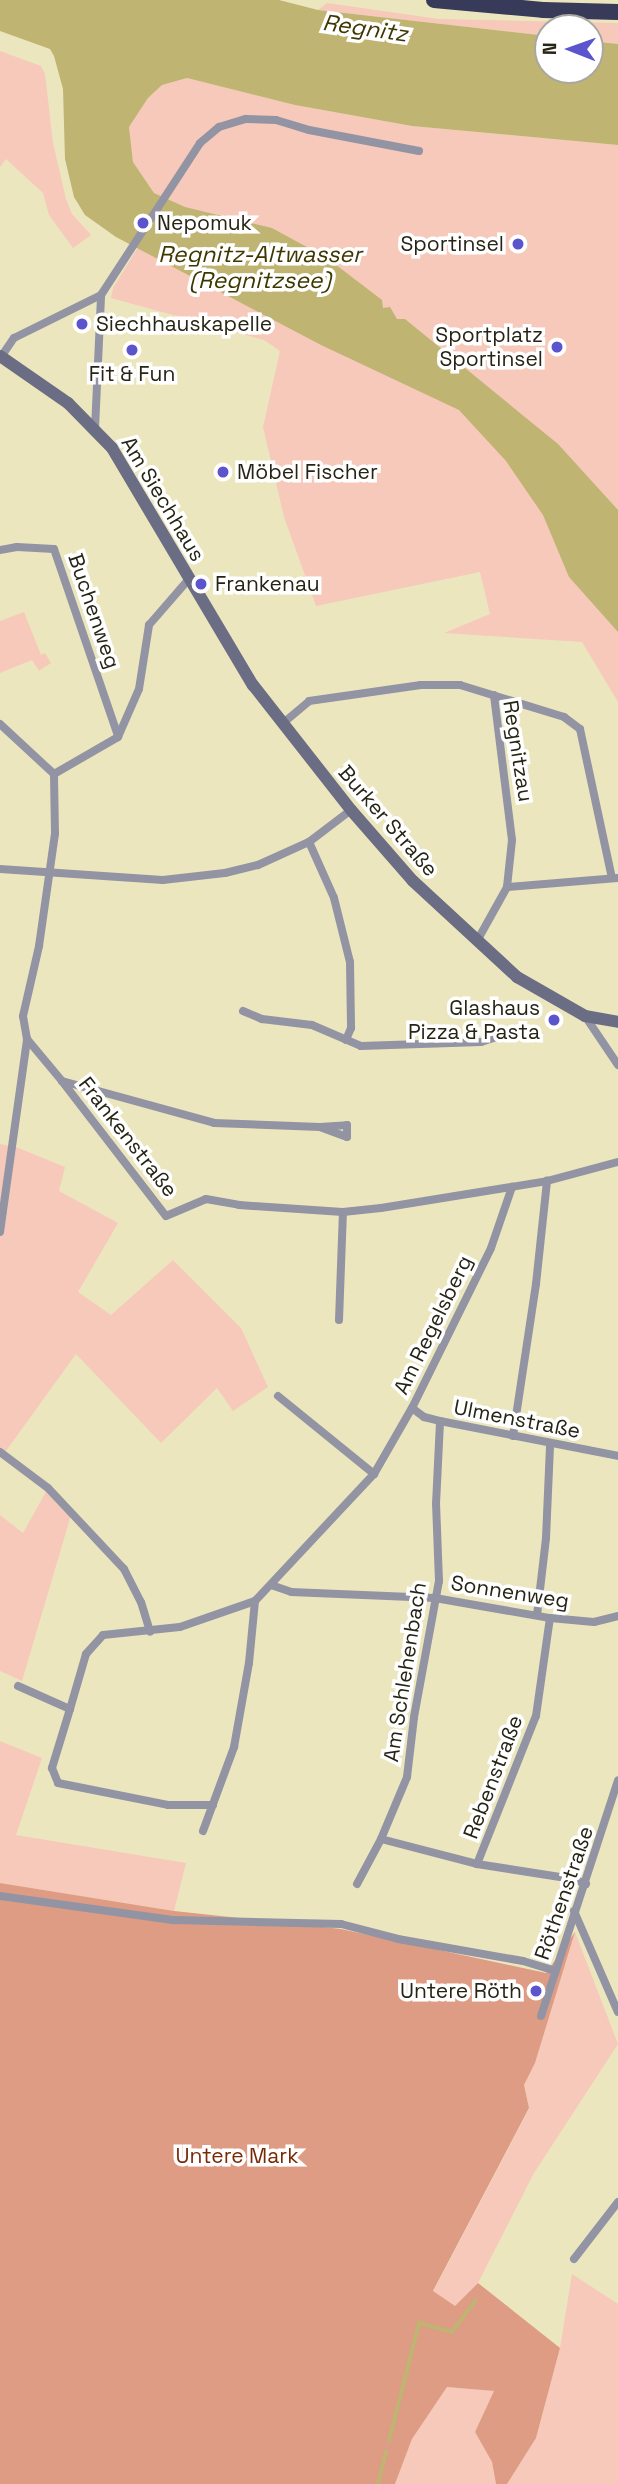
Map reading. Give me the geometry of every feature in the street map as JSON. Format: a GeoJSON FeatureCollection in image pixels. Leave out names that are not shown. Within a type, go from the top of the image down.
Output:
{"type":"FeatureCollection","features":[{"type":"Feature","properties":{"kind":"highway"},"geometry":{"type":"LineString","coordinates":[[434,0],[520,8],[618,12]]}},
{"type":"Feature","properties":{"kind":"main road","name":"Am Siechhaus"},"geometry":{"type":"LineString","coordinates":[[1,356],[48,387],[96,429],[127,470],[190,579]]}},
{"type":"Feature","properties":{"kind":"main road","name":"Burker Straße"},"geometry":{"type":"LineString","coordinates":[[190,579],[239,665],[282,724],[351,810],[413,881],[517,977],[585,1016],[618,1022]]}},
{"type":"Feature","properties":{"kind":"street"},"geometry":{"type":"LineString","coordinates":[[96,429],[101,295],[200,143],[219,127],[246,119],[276,120],[309,131],[419,150]]}},
{"type":"Feature","properties":{"kind":"street","name":"Am Siechhaus"},"geometry":{"type":"LineString","coordinates":[[1,356],[14,338],[101,295]]}},
{"type":"Feature","properties":{"kind":"street","name":"Buchenweg"},"geometry":{"type":"LineString","coordinates":[[0,550],[17,547],[54,549],[118,737]]}},
{"type":"Feature","properties":{"kind":"street"},"geometry":{"type":"LineString","coordinates":[[54,774],[118,737],[139,689],[149,625],[190,579]]}},
{"type":"Feature","properties":{"kind":"street","name":"Regnitzau"},"geometry":{"type":"LineString","coordinates":[[282,724],[309,701],[421,685],[460,685],[494,695],[512,840],[507,887],[477,941]]}},
{"type":"Feature","properties":{"kind":"street"},"geometry":{"type":"LineString","coordinates":[[494,695],[564,717],[580,729],[615,878],[507,887]]}},
{"type":"Feature","properties":{"kind":"street"},"geometry":{"type":"LineString","coordinates":[[0,724],[54,774],[55,833],[39,946],[23,1016],[26,1039],[0,1232]]}},
{"type":"Feature","properties":{"kind":"street"},"geometry":{"type":"LineString","coordinates":[[0,869],[163,880],[225,873],[258,865],[309,842],[351,810]]}},
{"type":"Feature","properties":{"kind":"street"},"geometry":{"type":"LineString","coordinates":[[309,842],[334,898],[350,962],[351,1028],[346,1040]]}},
{"type":"Feature","properties":{"kind":"street"},"geometry":{"type":"LineString","coordinates":[[243,1011],[262,1019],[312,1025],[361,1046],[481,1042],[499,1036]]}},
{"type":"Feature","properties":{"kind":"street"},"geometry":{"type":"LineString","coordinates":[[585,1016],[618,1065]]}},
{"type":"Feature","properties":{"kind":"street","name":"Frankenstraße"},"geometry":{"type":"LineString","coordinates":[[26,1039],[62,1081],[166,1216],[206,1199],[239,1205],[343,1212],[547,1181],[618,1162]]}},
{"type":"Feature","properties":{"kind":"street"},"geometry":{"type":"LineString","coordinates":[[62,1081],[214,1123],[320,1127]]}},
{"type":"Feature","properties":{"kind":"street"},"geometry":{"type":"LineString","coordinates":[[513,1436],[536,1284],[547,1181]]}},
{"type":"Feature","properties":{"kind":"street","name":"Am Regelsberg"},"geometry":{"type":"LineString","coordinates":[[213,1805],[167,1805],[58,1783],[52,1768],[86,1654],[103,1635],[180,1627],[255,1601],[374,1474],[412,1408],[491,1248],[512,1187]]}},
{"type":"Feature","properties":{"kind":"street"},"geometry":{"type":"LineString","coordinates":[[339,1320],[343,1212]]}},
{"type":"Feature","properties":{"kind":"street"},"geometry":{"type":"LineString","coordinates":[[278,1396],[374,1474]]}},
{"type":"Feature","properties":{"kind":"street","name":"Ulmenstraße"},"geometry":{"type":"LineString","coordinates":[[412,1408],[424,1417],[440,1421],[550,1445],[618,1456]]}},
{"type":"Feature","properties":{"kind":"street","name":"Am Schlehenbach"},"geometry":{"type":"LineString","coordinates":[[357,1884],[382,1839],[407,1777],[414,1717],[439,1581],[436,1504],[440,1421]]}},
{"type":"Feature","properties":{"kind":"street"},"geometry":{"type":"LineString","coordinates":[[537,1615],[546,1538],[550,1445]]}},
{"type":"Feature","properties":{"kind":"street"},"geometry":{"type":"LineString","coordinates":[[0,1452],[48,1489],[124,1569],[141,1602],[150,1632]]}},
{"type":"Feature","properties":{"kind":"street","name":"Sonnenweg"},"geometry":{"type":"LineString","coordinates":[[271,1585],[291,1592],[435,1598],[550,1618],[594,1622],[618,1616]]}},
{"type":"Feature","properties":{"kind":"street"},"geometry":{"type":"LineString","coordinates":[[203,1831],[234,1747],[249,1663],[255,1601]]}},
{"type":"Feature","properties":{"kind":"street","name":"Rebenstraße"},"geometry":{"type":"LineString","coordinates":[[477,1864],[536,1716],[550,1618]]}},
{"type":"Feature","properties":{"kind":"street"},"geometry":{"type":"LineString","coordinates":[[18,1686],[71,1709]]}},
{"type":"Feature","properties":{"kind":"street","name":"Röthenstraße"},"geometry":{"type":"LineString","coordinates":[[541,2015],[618,1780]]}},
{"type":"Feature","properties":{"kind":"street"},"geometry":{"type":"LineString","coordinates":[[382,1839],[477,1864],[573,1878],[586,1884]]}},
{"type":"Feature","properties":{"kind":"street"},"geometry":{"type":"LineString","coordinates":[[0,1896],[174,1920],[341,1924],[398,1939],[523,1961],[555,1971]]}},
{"type":"Feature","properties":{"kind":"street"},"geometry":{"type":"LineString","coordinates":[[573,1911],[618,2012]]}},
{"type":"Feature","properties":{"kind":"street"},"geometry":{"type":"LineString","coordinates":[[574,2259],[618,2202]]}},
{"type":"Feature","properties":{"kind":"shaded area"},"geometry":{"type":"Polygon","coordinates":[[[327,3],[439,19],[534,21],[534,34],[318,10],[327,3]]]}},
{"type":"Feature","properties":{"kind":"shaded area"},"geometry":{"type":"Polygon","coordinates":[[[604,23],[618,23],[618,44],[604,42],[604,23]]]}},
{"type":"Feature","properties":{"kind":"shaded area"},"geometry":{"type":"Polygon","coordinates":[[[0,51],[41,66],[45,74],[53,143],[66,199],[72,214],[91,235],[73,248],[49,215],[43,193],[6,159],[0,167],[0,51]]]}},
{"type":"Feature","properties":{"kind":"shaded area"},"geometry":{"type":"Polygon","coordinates":[[[187,78],[295,105],[412,126],[618,145],[618,702],[582,642],[444,633],[490,614],[480,572],[316,606],[284,517],[263,427],[280,351],[264,340],[111,298],[113,288],[167,200],[154,193],[133,162],[129,127],[148,98],[162,85],[187,78]]]}},
{"type":"Feature","properties":{"kind":"shaded area"},"geometry":{"type":"Polygon","coordinates":[[[24,612],[41,655],[45,653],[51,663],[39,671],[32,660],[0,673],[0,621],[24,612]]]}},
{"type":"Feature","properties":{"kind":"shaded area"},"geometry":{"type":"Polygon","coordinates":[[[0,1144],[16,1147],[65,1167],[59,1191],[118,1223],[78,1292],[111,1315],[173,1260],[241,1328],[268,1387],[233,1411],[217,1388],[161,1443],[76,1354],[3,1455],[0,1452],[0,1144]]]}},
{"type":"Feature","properties":{"kind":"shaded area"},"geometry":{"type":"Polygon","coordinates":[[[48,1488],[71,1515],[22,1681],[0,1671],[0,1515],[23,1533],[48,1488]]]}},
{"type":"Feature","properties":{"kind":"shaded area"},"geometry":{"type":"Polygon","coordinates":[[[0,1741],[42,1758],[16,1835],[186,1863],[174,1911],[0,1883],[0,1741]]]}},
{"type":"Feature","properties":{"kind":"shaded area"},"geometry":{"type":"Polygon","coordinates":[[[575,1932],[618,2044],[534,2173],[478,2283],[455,2307],[433,2292],[529,2109],[524,2085],[535,2063],[575,1932]]]}},
{"type":"Feature","properties":{"kind":"shaded area"},"geometry":{"type":"Polygon","coordinates":[[[572,2274],[618,2304],[618,2484],[507,2484],[536,2438],[560,2348],[572,2274]]]}},
{"type":"Feature","properties":{"kind":"shaded area"},"geometry":{"type":"Polygon","coordinates":[[[447,2387],[495,2391],[475,2432],[492,2462],[496,2484],[395,2484],[412,2439],[447,2387]]]}},
{"type":"Feature","properties":{"kind":"green space","name":"Untere Mark"},"geometry":{"type":"Polygon","coordinates":[[[0,1883],[174,1911],[341,1929],[546,1973],[575,1932],[535,2063],[524,2085],[529,2108],[433,2291],[455,2306],[478,2283],[560,2348],[536,2438],[507,2484],[496,2484],[492,2462],[475,2432],[494,2391],[447,2387],[412,2439],[395,2484],[0,2484],[0,1883]]]}},
{"type":"Feature","properties":{"kind":"water"},"geometry":{"type":"Polygon","coordinates":[[[0,0],[279,0],[318,10],[534,34],[534,84],[604,84],[604,42],[618,44],[618,145],[412,126],[295,105],[187,78],[162,85],[148,98],[129,127],[133,162],[154,193],[185,207],[272,228],[327,258],[382,300],[383,308],[390,307],[397,319],[405,319],[558,444],[618,510],[618,632],[569,577],[543,515],[506,461],[459,410],[321,345],[116,237],[85,215],[74,197],[65,159],[63,89],[54,56],[50,49],[0,31],[0,0]]]}},
{"type":"Feature","properties":{"kind":"waterway"},"geometry":{"type":"LineString","coordinates":[[389,2441],[419,2323],[452,2332],[475,2301]]}},
{"type":"Feature","properties":{"kind":"waterway"},"geometry":{"type":"LineString","coordinates":[[378,2484],[386,2452]]}},
{"type":"Feature","properties":{"kind":"place","name":"Nepomuk"},"geometry":{"type":"Point","coordinates":[143,223]}},
{"type":"Feature","properties":{"kind":"place","name":"Sportinsel"},"geometry":{"type":"Point","coordinates":[518,244]}},
{"type":"Feature","properties":{"kind":"place","name":"Siechhauskapelle"},"geometry":{"type":"Point","coordinates":[82,324]}},
{"type":"Feature","properties":{"kind":"place","name":"Sportplatz Sportinsel"},"geometry":{"type":"Point","coordinates":[557,347]}},
{"type":"Feature","properties":{"kind":"place","name":"Fit & Fun"},"geometry":{"type":"Point","coordinates":[132,350]}},
{"type":"Feature","properties":{"kind":"place","name":"Möbel Fischer"},"geometry":{"type":"Point","coordinates":[223,472]}},
{"type":"Feature","properties":{"kind":"place","name":"Frankenau"},"geometry":{"type":"Point","coordinates":[201,584]}},
{"type":"Feature","properties":{"kind":"place","name":"Glashaus Pizza & Pasta"},"geometry":{"type":"Point","coordinates":[554,1020]}},
{"type":"Feature","properties":{"kind":"place","name":"Untere Röth"},"geometry":{"type":"Point","coordinates":[536,1991]}},
{"type":"Feature","properties":{"kind":"water label","name":"Regnitz"},"geometry":{"type":"Point","coordinates":[365,28]}},
{"type":"Feature","properties":{"kind":"water label","name":"Regnitz-Altwasser (Regnitzsee)"},"geometry":{"type":"Point","coordinates":[260,267]}}]}
